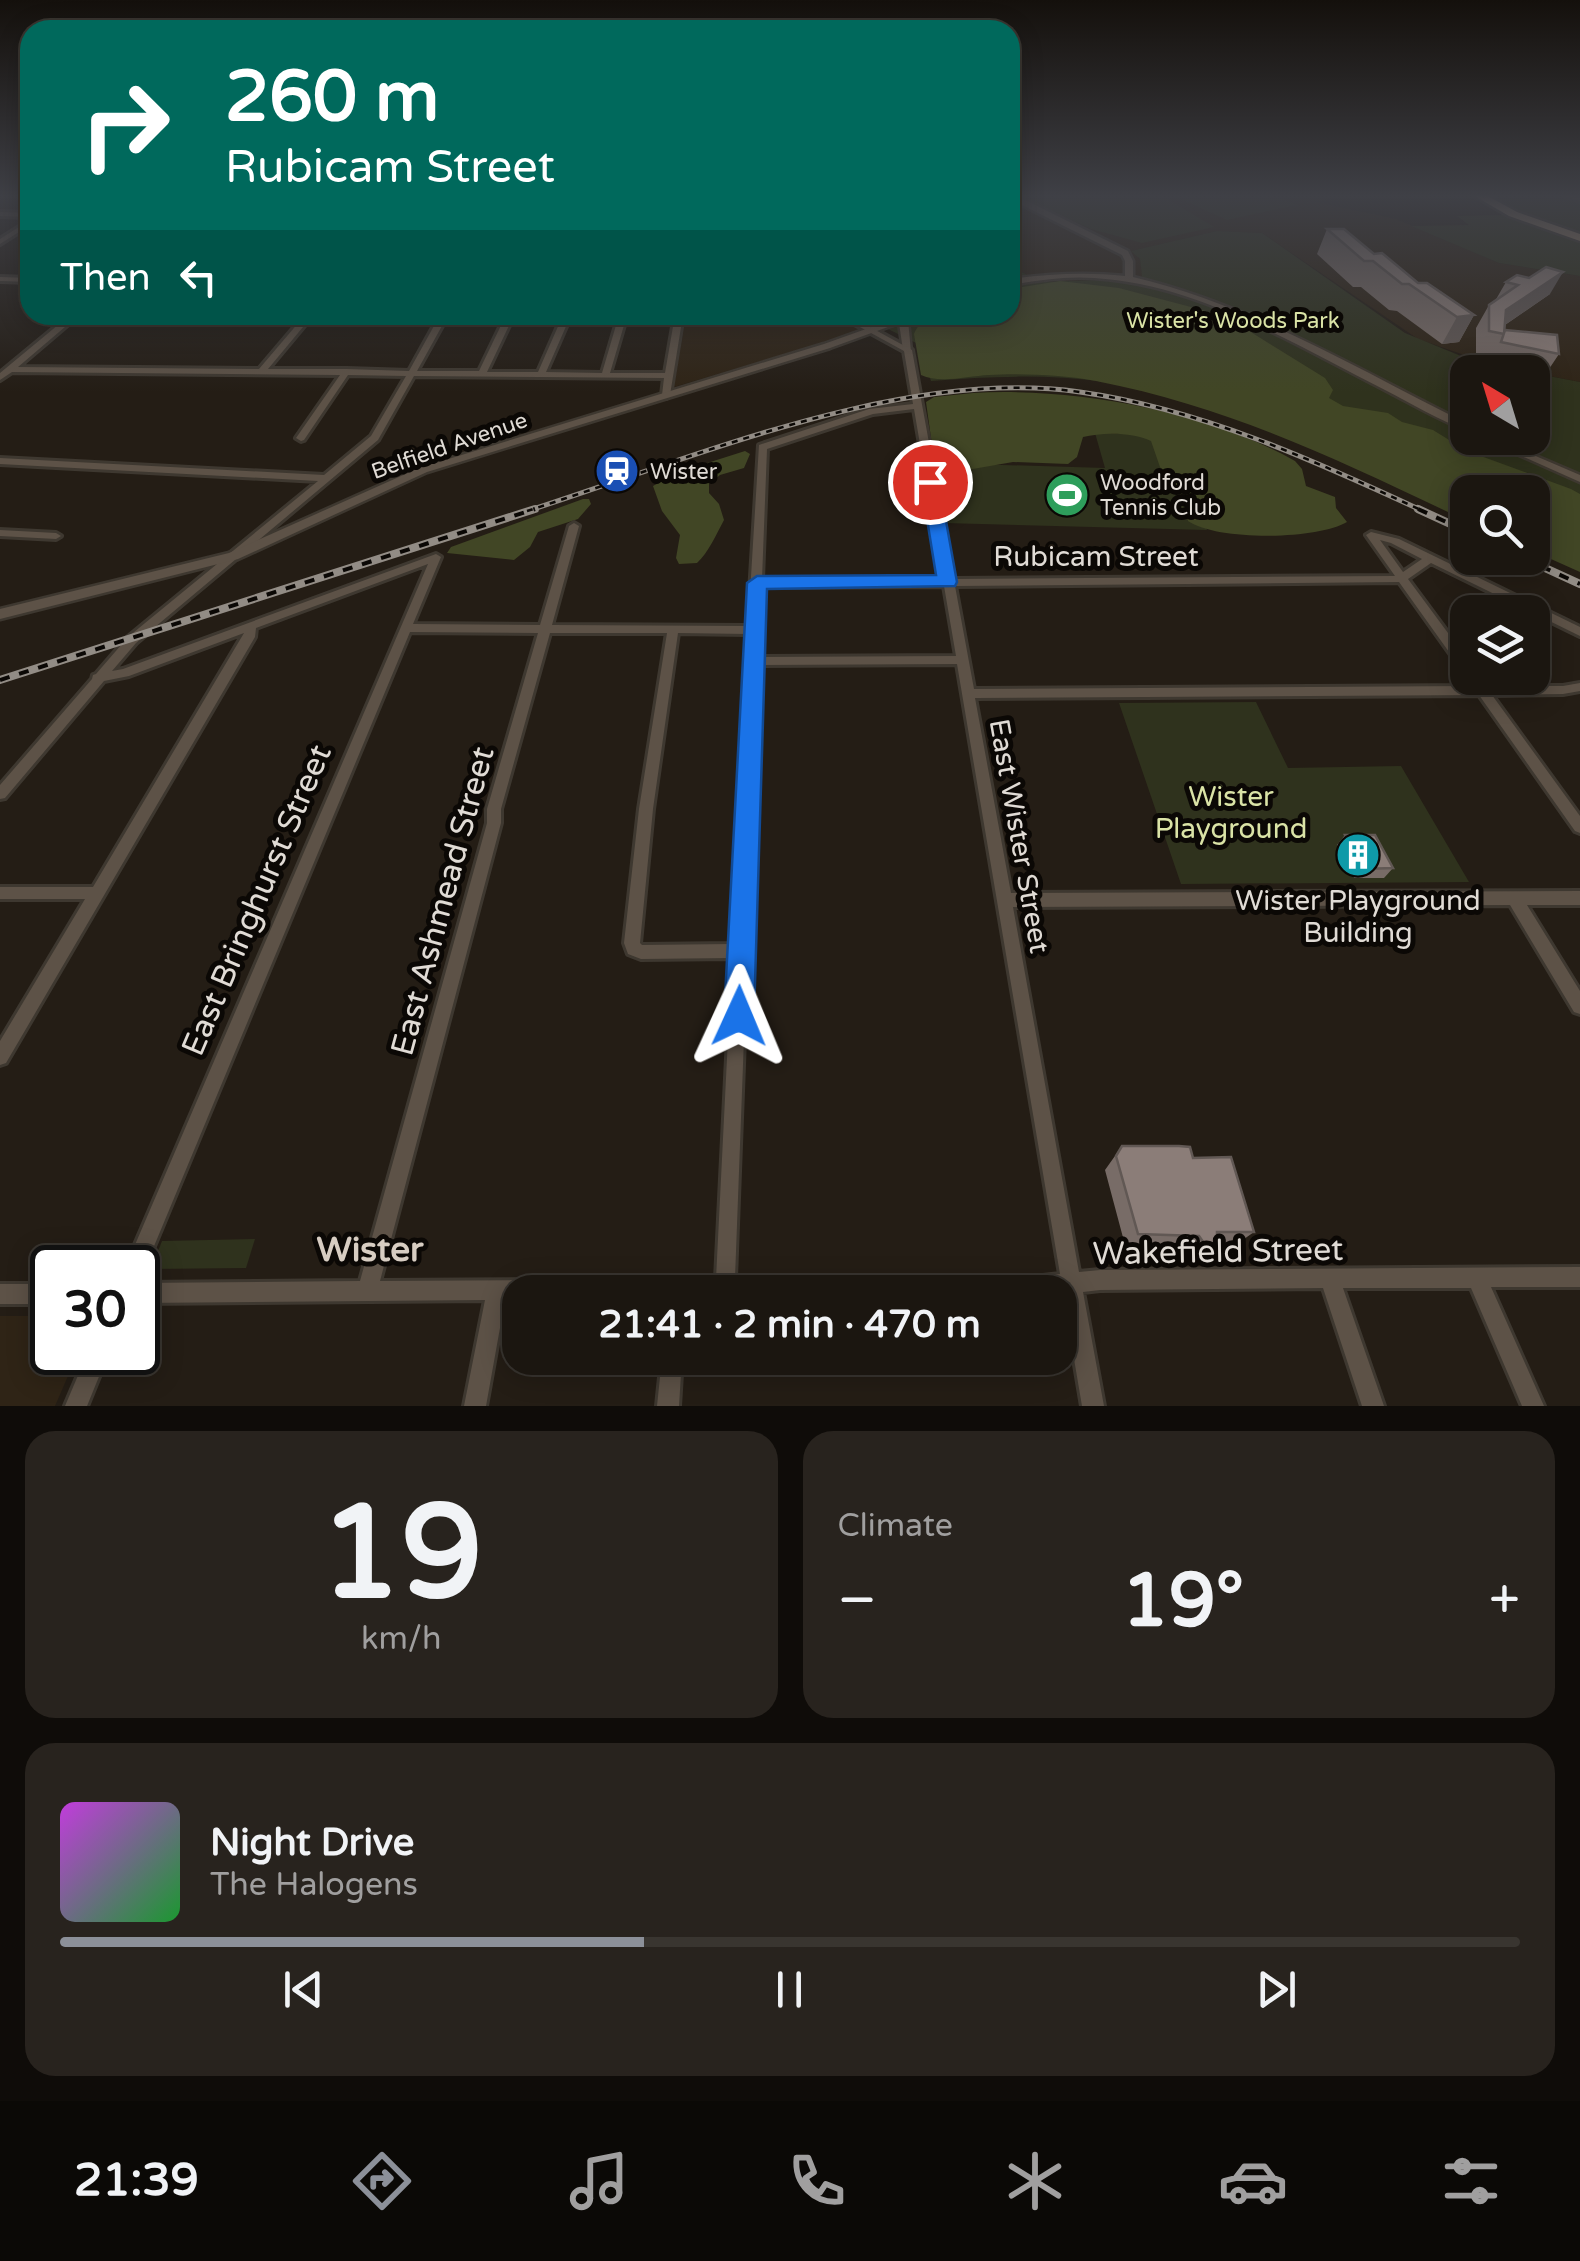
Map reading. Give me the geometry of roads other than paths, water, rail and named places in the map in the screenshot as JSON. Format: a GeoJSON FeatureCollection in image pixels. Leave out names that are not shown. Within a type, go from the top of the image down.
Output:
{"type":"FeatureCollection","features":[{"type":"Feature","properties":{"kind":"street"},"geometry":{"type":"LineString","coordinates":[[1127,261],[1131,272],[1128,278]]}},
{"type":"Feature","properties":{"kind":"street"},"geometry":{"type":"LineString","coordinates":[[1020,281],[1072,275],[1128,278],[1218,302],[1450,419]]}},
{"type":"Feature","properties":{"kind":"street"},"geometry":{"type":"LineString","coordinates":[[0,377],[64,325]]}},
{"type":"Feature","properties":{"kind":"street"},"geometry":{"type":"LineString","coordinates":[[263,370],[301,325]]}},
{"type":"Feature","properties":{"kind":"street"},"geometry":{"type":"LineString","coordinates":[[0,794],[142,631],[376,438],[438,325]]}},
{"type":"Feature","properties":{"kind":"street"},"geometry":{"type":"LineString","coordinates":[[483,372],[505,325]]}},
{"type":"Feature","properties":{"kind":"street"},"geometry":{"type":"LineString","coordinates":[[542,374],[563,325]]}},
{"type":"Feature","properties":{"kind":"street"},"geometry":{"type":"LineString","coordinates":[[605,376],[620,325]]}},
{"type":"Feature","properties":{"kind":"street"},"geometry":{"type":"LineString","coordinates":[[666,396],[677,325]]}},
{"type":"Feature","properties":{"kind":"street"},"geometry":{"type":"LineString","coordinates":[[861,325],[908,350],[908,325]]}},
{"type":"Feature","properties":{"kind":"street","name":"Belfield Avenue"},"geometry":{"type":"LineString","coordinates":[[0,614],[233,556],[414,473],[888,325]]}},
{"type":"Feature","properties":{"kind":"street","name":"East Wister Street"},"geometry":{"type":"LineString","coordinates":[[908,350],[1070,1275]]}},
{"type":"Feature","properties":{"kind":"street"},"geometry":{"type":"LineString","coordinates":[[10,369],[668,376]]}},
{"type":"Feature","properties":{"kind":"street"},"geometry":{"type":"LineString","coordinates":[[301,438],[347,371]]}},
{"type":"Feature","properties":{"kind":"street"},"geometry":{"type":"LineString","coordinates":[[726,1275],[763,444],[878,409],[917,406]]}},
{"type":"Feature","properties":{"kind":"street"},"geometry":{"type":"LineString","coordinates":[[1525,455],[1580,479]]}},
{"type":"Feature","properties":{"kind":"street"},"geometry":{"type":"LineString","coordinates":[[0,460],[326,478]]}},
{"type":"Feature","properties":{"kind":"street","name":"East Ashmead Street"},"geometry":{"type":"LineString","coordinates":[[368,1292],[574,526]]}},
{"type":"Feature","properties":{"kind":"street"},"geometry":{"type":"LineString","coordinates":[[0,533],[56,536]]}},
{"type":"Feature","properties":{"kind":"street"},"geometry":{"type":"LineString","coordinates":[[1450,645],[1371,535],[1387,538],[1580,632]]}},
{"type":"Feature","properties":{"kind":"street","name":"East Bringhurst Street"},"geometry":{"type":"LineString","coordinates":[[145,1245],[436,557],[251,625]]}},
{"type":"Feature","properties":{"kind":"street"},"geometry":{"type":"LineString","coordinates":[[1402,578],[1430,558]]}},
{"type":"Feature","properties":{"kind":"street","name":"Rubicam Street"},"geometry":{"type":"LineString","coordinates":[[757,583],[1402,578]]}},
{"type":"Feature","properties":{"kind":"street"},"geometry":{"type":"LineString","coordinates":[[98,678],[125,673],[251,625]]}},
{"type":"Feature","properties":{"kind":"street"},"geometry":{"type":"LineString","coordinates":[[0,1057],[249,637],[251,625]]}},
{"type":"Feature","properties":{"kind":"street"},"geometry":{"type":"LineString","coordinates":[[407,628],[755,630]]}},
{"type":"Feature","properties":{"kind":"street"},"geometry":{"type":"LineString","coordinates":[[674,629],[646,809],[634,950],[740,951]]}},
{"type":"Feature","properties":{"kind":"street"},"geometry":{"type":"LineString","coordinates":[[753,661],[962,660]]}},
{"type":"Feature","properties":{"kind":"street"},"geometry":{"type":"LineString","coordinates":[[1550,690],[1580,687]]}},
{"type":"Feature","properties":{"kind":"street"},"geometry":{"type":"LineString","coordinates":[[968,694],[1450,690]]}},
{"type":"Feature","properties":{"kind":"street"},"geometry":{"type":"LineString","coordinates":[[1486,695],[1580,826]]}},
{"type":"Feature","properties":{"kind":"street"},"geometry":{"type":"LineString","coordinates":[[0,893],[97,893]]}},
{"type":"Feature","properties":{"kind":"street"},"geometry":{"type":"LineString","coordinates":[[1514,898],[1580,1006]]}},
{"type":"Feature","properties":{"kind":"street"},"geometry":{"type":"LineString","coordinates":[[1004,900],[1580,898]]}},
{"type":"Feature","properties":{"kind":"street","name":"Wakefield Street"},"geometry":{"type":"LineString","coordinates":[[1077,1284],[1580,1277]]}},
{"type":"Feature","properties":{"kind":"street"},"geometry":{"type":"LineString","coordinates":[[1478,1278],[1533,1406]]}},
{"type":"Feature","properties":{"kind":"street"},"geometry":{"type":"LineString","coordinates":[[1330,1279],[1372,1406]]}},
{"type":"Feature","properties":{"kind":"street"},"geometry":{"type":"LineString","coordinates":[[475,1406],[497,1291]]}},
{"type":"Feature","properties":{"kind":"street","name":"Wakefield Street"},"geometry":{"type":"LineString","coordinates":[[160,1293],[502,1291]]}},
{"type":"Feature","properties":{"kind":"street"},"geometry":{"type":"LineString","coordinates":[[0,1294],[30,1294]]}},
{"type":"Feature","properties":{"kind":"street","name":"East Wister Street"},"geometry":{"type":"LineString","coordinates":[[1077,1314],[1092,1406]]}},
{"type":"Feature","properties":{"kind":"street"},"geometry":{"type":"LineString","coordinates":[[76,1406],[89,1375]]}},
{"type":"Feature","properties":{"kind":"street"},"geometry":{"type":"LineString","coordinates":[[668,1406],[671,1375]]}},
{"type":"Feature","properties":{"kind":"railway"},"geometry":{"type":"LineString","coordinates":[[527,511],[800,422],[943,393],[1013,388],[1080,392],[1125,400],[1213,424],[1298,455],[1423,511]]}},
{"type":"Feature","properties":{"kind":"railway"},"geometry":{"type":"LineString","coordinates":[[0,680],[535,509]]}},
{"type":"Feature","properties":{"kind":"railway"},"geometry":{"type":"LineString","coordinates":[[1418,509],[1450,524]]}},
{"type":"Feature","properties":{"kind":"railway"},"geometry":{"type":"LineString","coordinates":[[1550,570],[1580,584]]}},
{"type":"Feature","properties":{"kind":"place","name":"Wister"},"geometry":{"type":"Point","coordinates":[617,471]}},
{"type":"Feature","properties":{"kind":"place","name":"Woodford Tennis Club"},"geometry":{"type":"Point","coordinates":[1067,495]}},
{"type":"Feature","properties":{"kind":"place","name":"Wister Playground Building"},"geometry":{"type":"Point","coordinates":[1358,855]}},
{"type":"Feature","properties":{"kind":"district","name":"Wister"},"geometry":{"type":"Point","coordinates":[370,1249]}},
{"type":"Feature","properties":{"kind":"park label","name":"Wister's Woods Park"},"geometry":{"type":"Point","coordinates":[1233,320]}},
{"type":"Feature","properties":{"kind":"park label","name":"Wister Playground"},"geometry":{"type":"Point","coordinates":[1231,812]}}]}
